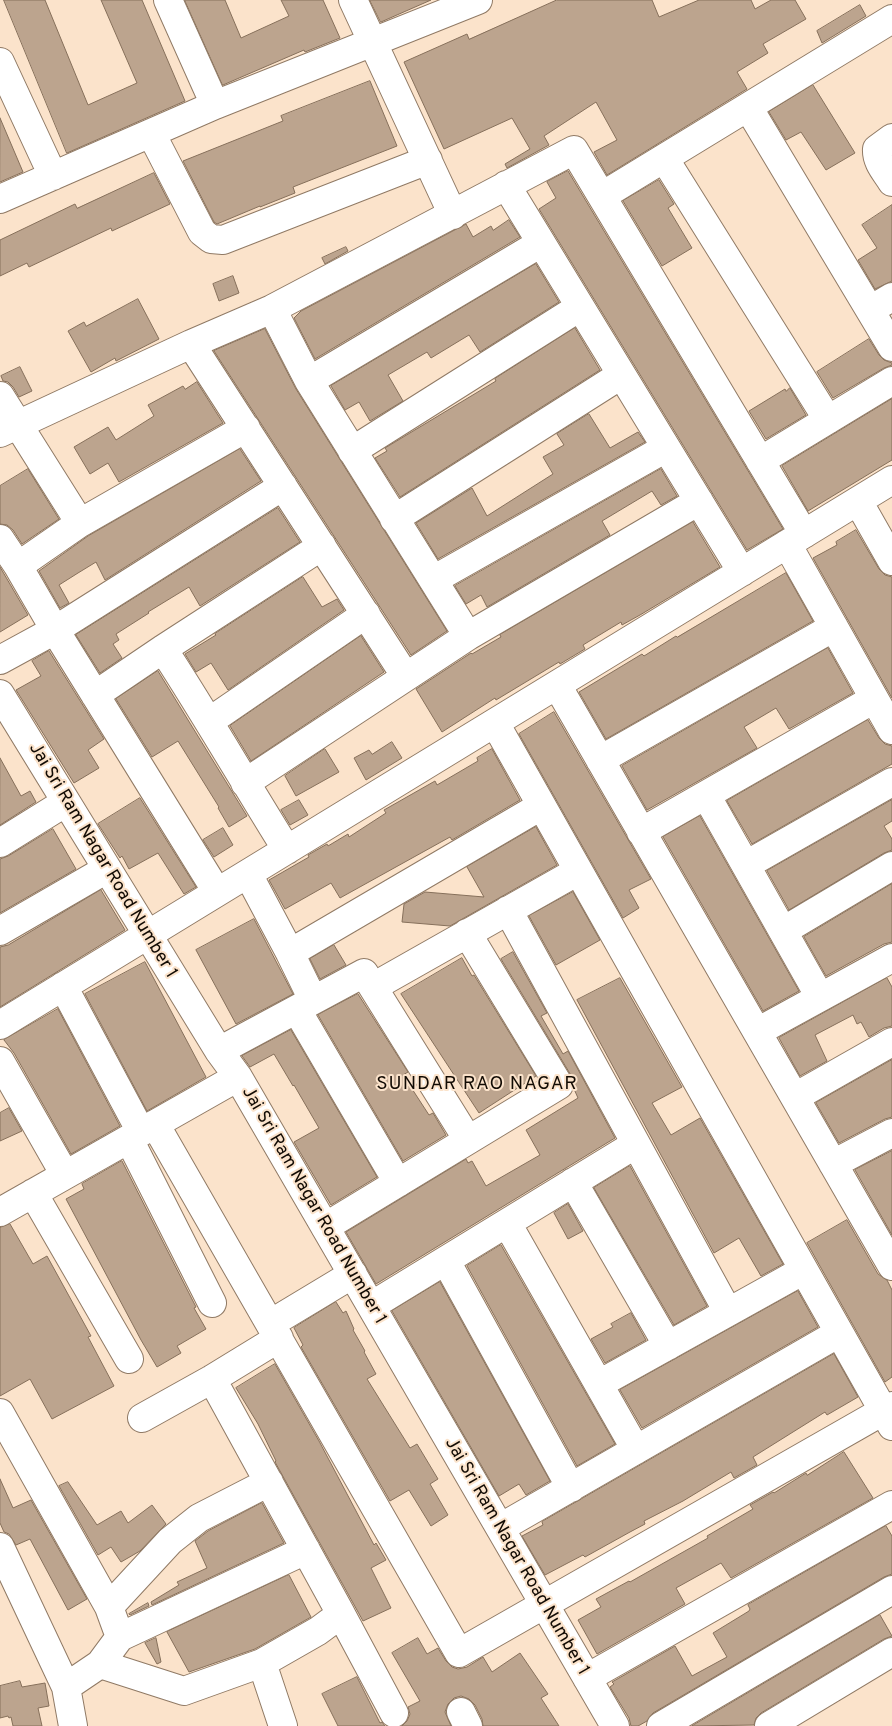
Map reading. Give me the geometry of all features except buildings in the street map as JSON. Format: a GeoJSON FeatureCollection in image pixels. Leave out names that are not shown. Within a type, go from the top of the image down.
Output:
{"type":"FeatureCollection","features":[{"type":"Feature","properties":{"kind":"street"},"geometry":{"type":"LineString","coordinates":[[168,0],[215,105]]}},
{"type":"Feature","properties":{"kind":"street"},"geometry":{"type":"LineString","coordinates":[[353,0],[453,215]]}},
{"type":"Feature","properties":{"kind":"street"},"geometry":{"type":"LineString","coordinates":[[0,199],[215,105],[478,0]]}},
{"type":"Feature","properties":{"kind":"street"},"geometry":{"type":"LineString","coordinates":[[602,196],[892,19]]}},
{"type":"Feature","properties":{"kind":"street"},"geometry":{"type":"LineString","coordinates":[[0,62],[53,176]]}},
{"type":"Feature","properties":{"kind":"street"},"geometry":{"type":"LineString","coordinates":[[748,107],[881,304],[892,347]]}},
{"type":"Feature","properties":{"kind":"street"},"geometry":{"type":"LineString","coordinates":[[151,133],[202,232],[211,239],[223,240],[428,160]]}},
{"type":"Feature","properties":{"kind":"street"},"geometry":{"type":"LineString","coordinates":[[892,138],[877,150],[878,160],[892,182]]}},
{"type":"Feature","properties":{"kind":"street"},"geometry":{"type":"LineString","coordinates":[[9,428],[272,309],[574,150],[760,461],[834,627],[892,730]]}},
{"type":"Feature","properties":{"kind":"street"},"geometry":{"type":"LineString","coordinates":[[664,158],[828,420]]}},
{"type":"Feature","properties":{"kind":"street"},"geometry":{"type":"LineString","coordinates":[[506,185],[742,572]]}},
{"type":"Feature","properties":{"kind":"street"},"geometry":{"type":"LineString","coordinates":[[309,381],[541,243]]}},
{"type":"Feature","properties":{"kind":"street"},"geometry":{"type":"LineString","coordinates":[[352,452],[580,307]]}},
{"type":"Feature","properties":{"kind":"street"},"geometry":{"type":"LineString","coordinates":[[272,309],[309,381],[468,636]]}},
{"type":"Feature","properties":{"kind":"street"},"geometry":{"type":"LineString","coordinates":[[192,344],[406,677]]}},
{"type":"Feature","properties":{"kind":"street"},"geometry":{"type":"LineString","coordinates":[[394,519],[621,375]]}},
{"type":"Feature","properties":{"kind":"street"},"geometry":{"type":"LineString","coordinates":[[760,461],[892,381]]}},
{"type":"Feature","properties":{"kind":"street"},"geometry":{"type":"LineString","coordinates":[[0,396],[9,428],[80,523]]}},
{"type":"Feature","properties":{"kind":"street"},"geometry":{"type":"LineString","coordinates":[[18,566],[80,523],[246,428]]}},
{"type":"Feature","properties":{"kind":"street"},"geometry":{"type":"LineString","coordinates":[[433,580],[666,448]]}},
{"type":"Feature","properties":{"kind":"street"},"geometry":{"type":"LineString","coordinates":[[0,1025],[892,480]]}},
{"type":"Feature","properties":{"kind":"street"},"geometry":{"type":"LineString","coordinates":[[0,660],[55,630],[283,486]]}},
{"type":"Feature","properties":{"kind":"street"},"geometry":{"type":"LineString","coordinates":[[245,783],[468,636],[699,501]]}},
{"type":"Feature","properties":{"kind":"street"},"geometry":{"type":"LineString","coordinates":[[858,501],[892,561]]}},
{"type":"Feature","properties":{"kind":"street"},"geometry":{"type":"LineString","coordinates":[[0,540],[18,566],[55,630],[217,892]]}},
{"type":"Feature","properties":{"kind":"street"},"geometry":{"type":"LineString","coordinates":[[95,695],[322,546]]}},
{"type":"Feature","properties":{"kind":"street"},"geometry":{"type":"LineString","coordinates":[[210,721],[366,614]]}},
{"type":"Feature","properties":{"kind":"street"},"geometry":{"type":"LineString","coordinates":[[600,760],[834,627]]}},
{"type":"Feature","properties":{"kind":"street"},"geometry":{"type":"LineString","coordinates":[[163,649],[210,721],[245,783],[287,850]]}},
{"type":"Feature","properties":{"kind":"street"},"geometry":{"type":"LineString","coordinates":[[556,685],[892,1266]]}},
{"type":"Feature","properties":{"kind":"street","name":"Jai Sri Ram Nagar Road Number 1"},"geometry":{"type":"LineString","coordinates":[[0,694],[219,1051],[238,1077],[615,1726]]}},
{"type":"Feature","properties":{"kind":"street"},"geometry":{"type":"LineString","coordinates":[[641,832],[874,698]]}},
{"type":"Feature","properties":{"kind":"street"},"geometry":{"type":"LineString","coordinates":[[64,986],[142,1132],[274,1331],[459,1653],[544,1604],[889,1414],[840,1333],[494,723]]}},
{"type":"Feature","properties":{"kind":"street"},"geometry":{"type":"LineString","coordinates":[[746,865],[892,782]]}},
{"type":"Feature","properties":{"kind":"street"},"geometry":{"type":"LineString","coordinates":[[706,794],[820,997]]}},
{"type":"Feature","properties":{"kind":"street"},"geometry":{"type":"LineString","coordinates":[[0,843],[66,802]]}},
{"type":"Feature","properties":{"kind":"street"},"geometry":{"type":"LineString","coordinates":[[290,952],[541,806]]}},
{"type":"Feature","properties":{"kind":"street"},"geometry":{"type":"LineString","coordinates":[[783,931],[892,866]]}},
{"type":"Feature","properties":{"kind":"street"},"geometry":{"type":"LineString","coordinates":[[0,931],[107,869]]}},
{"type":"Feature","properties":{"kind":"street"},"geometry":{"type":"LineString","coordinates":[[373,987],[578,871]]}},
{"type":"Feature","properties":{"kind":"street"},"geometry":{"type":"LineString","coordinates":[[248,874],[290,952],[305,1005],[398,1183]]}},
{"type":"Feature","properties":{"kind":"street"},"geometry":{"type":"LineString","coordinates":[[508,910],[728,1312]]}},
{"type":"Feature","properties":{"kind":"street"},"geometry":{"type":"LineString","coordinates":[[325,1227],[559,1085],[467,934]]}},
{"type":"Feature","properties":{"kind":"street"},"geometry":{"type":"LineString","coordinates":[[757,1032],[892,958]]}},
{"type":"Feature","properties":{"kind":"street"},"geometry":{"type":"LineString","coordinates":[[219,1051],[364,973],[468,1140]]}},
{"type":"Feature","properties":{"kind":"street"},"geometry":{"type":"LineString","coordinates":[[794,1097],[892,1042]]}},
{"type":"Feature","properties":{"kind":"street"},"geometry":{"type":"LineString","coordinates":[[0,1061],[65,1175]]}},
{"type":"Feature","properties":{"kind":"street"},"geometry":{"type":"LineString","coordinates":[[0,1212],[238,1077]]}},
{"type":"Feature","properties":{"kind":"street"},"geometry":{"type":"LineString","coordinates":[[142,1132],[212,1303]]}},
{"type":"Feature","properties":{"kind":"street"},"geometry":{"type":"LineString","coordinates":[[833,1164],[892,1133]]}},
{"type":"Feature","properties":{"kind":"street"},"geometry":{"type":"LineString","coordinates":[[371,1306],[636,1144]]}},
{"type":"Feature","properties":{"kind":"street"},"geometry":{"type":"LineString","coordinates":[[573,1182],[668,1346]]}},
{"type":"Feature","properties":{"kind":"street"},"geometry":{"type":"LineString","coordinates":[[33,1194],[129,1359]]}},
{"type":"Feature","properties":{"kind":"street"},"geometry":{"type":"LineString","coordinates":[[507,1223],[636,1450]]}},
{"type":"Feature","properties":{"kind":"street"},"geometry":{"type":"LineString","coordinates":[[446,1260],[571,1488]]}},
{"type":"Feature","properties":{"kind":"street"},"geometry":{"type":"LineString","coordinates":[[599,1384],[804,1270]]}},
{"type":"Feature","properties":{"kind":"street"},"geometry":{"type":"LineString","coordinates":[[142,1418],[212,1379],[353,1274]]}},
{"type":"Feature","properties":{"kind":"street"},"geometry":{"type":"LineString","coordinates":[[500,1528],[840,1333]]}},
{"type":"Feature","properties":{"kind":"street"},"geometry":{"type":"LineString","coordinates":[[212,1379],[270,1482],[394,1713]]}},
{"type":"Feature","properties":{"kind":"street"},"geometry":{"type":"LineString","coordinates":[[0,1413],[109,1607],[120,1638]]}},
{"type":"Feature","properties":{"kind":"street"},"geometry":{"type":"LineString","coordinates":[[109,1607],[170,1541],[199,1518],[270,1482]]}},
{"type":"Feature","properties":{"kind":"street"},"geometry":{"type":"LineString","coordinates":[[587,1678],[892,1505]]}},
{"type":"Feature","properties":{"kind":"street"},"geometry":{"type":"LineString","coordinates":[[0,1547],[66,1687],[73,1726]]}},
{"type":"Feature","properties":{"kind":"street"},"geometry":{"type":"LineString","coordinates":[[66,1687],[100,1664],[120,1638],[306,1550]]}},
{"type":"Feature","properties":{"kind":"street"},"geometry":{"type":"LineString","coordinates":[[661,1726],[892,1590]]}},
{"type":"Feature","properties":{"kind":"street"},"geometry":{"type":"LineString","coordinates":[[100,1664],[184,1691],[262,1663],[318,1631],[341,1614]]}},
{"type":"Feature","properties":{"kind":"street"},"geometry":{"type":"LineString","coordinates":[[769,1726],[892,1652]]}},
{"type":"Feature","properties":{"kind":"street"},"geometry":{"type":"LineString","coordinates":[[262,1663],[283,1726]]}},
{"type":"Feature","properties":{"kind":"district","name":"SUNDAR RAO NAGAR"},"geometry":{"type":"Point","coordinates":[477,1085]}}]}
